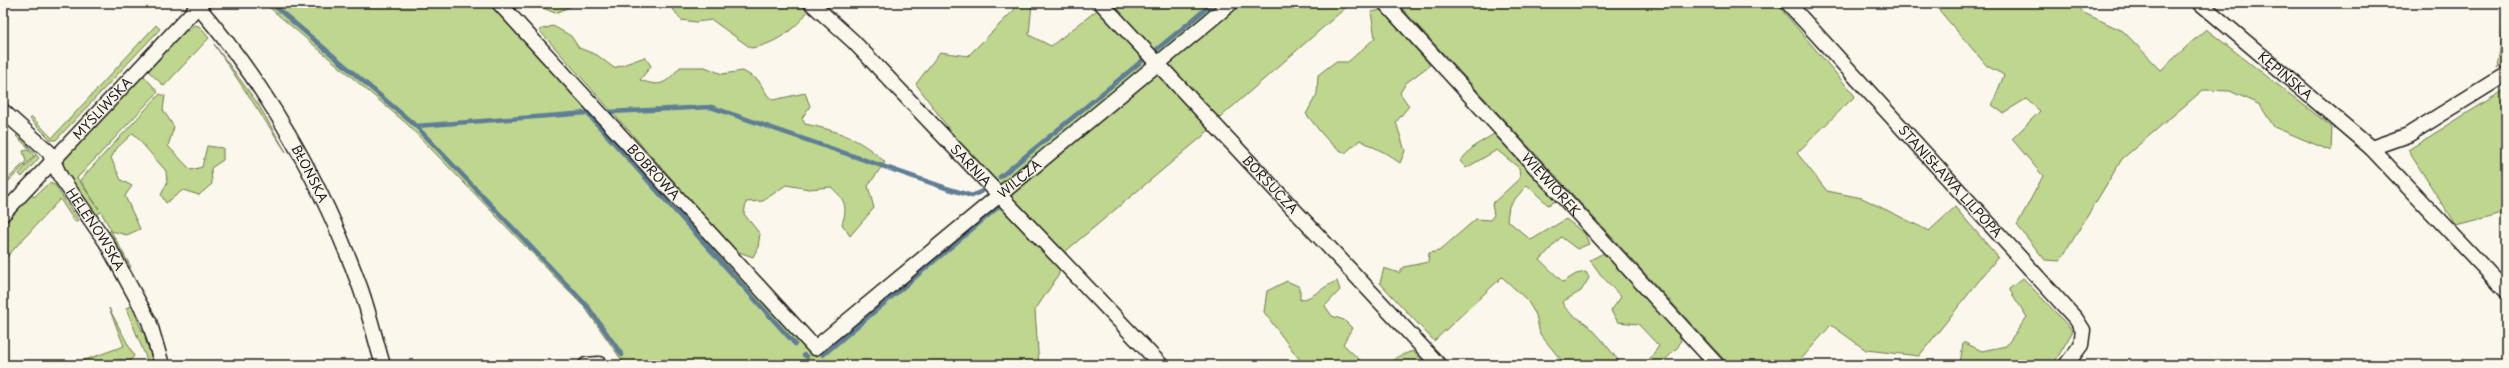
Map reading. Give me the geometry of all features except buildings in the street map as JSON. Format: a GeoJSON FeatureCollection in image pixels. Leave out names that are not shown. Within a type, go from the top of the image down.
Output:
{"type":"FeatureCollection","features":[{"type":"Feature","properties":{"kind":"street","name":"BOBROWA"},"geometry":{"type":"LineString","coordinates":[[498,3],[808,341]]}},
{"type":"Feature","properties":{"kind":"street","name":"SARNIA"},"geometry":{"type":"LineString","coordinates":[[811,3],[853,41],[1161,365]]}},
{"type":"Feature","properties":{"kind":"street","name":"BORSUCZA"},"geometry":{"type":"LineString","coordinates":[[1101,3],[1439,365]]}},
{"type":"Feature","properties":{"kind":"street","name":"WILCZA"},"geometry":{"type":"LineString","coordinates":[[808,341],[815,348],[1231,3]]}},
{"type":"Feature","properties":{"kind":"street","name":"WIEWIÓREK"},"geometry":{"type":"LineString","coordinates":[[1385,3],[1718,365]]}},
{"type":"Feature","properties":{"kind":"street","name":"STANISŁAWA LILPOPA"},"geometry":{"type":"LineString","coordinates":[[1788,3],[2076,319],[2083,330],[2081,345],[2066,365]]}},
{"type":"Feature","properties":{"kind":"street","name":"KĘPIŃSKA"},"geometry":{"type":"LineString","coordinates":[[2200,3],[2371,148],[2506,291]]}},
{"type":"Feature","properties":{"kind":"street","name":"MYŚLIWSKA"},"geometry":{"type":"LineString","coordinates":[[3,214],[198,4]]}},
{"type":"Feature","properties":{"kind":"street","name":"BŁOŃSKA"},"geometry":{"type":"LineString","coordinates":[[198,4],[250,72],[293,139],[330,211],[361,288],[383,365]]}},
{"type":"Feature","properties":{"kind":"street"},"geometry":{"type":"LineString","coordinates":[[2371,148],[2408,135],[2506,74]]}},
{"type":"Feature","properties":{"kind":"street","name":"HELENOWSKA"},"geometry":{"type":"LineString","coordinates":[[3,111],[48,151],[60,176],[106,242],[153,332],[162,365]]}},
{"type":"Feature","properties":{"kind":"green space"},"geometry":{"type":"Polygon","coordinates":[[[264,3],[492,3],[592,108],[811,348],[1006,194],[957,140],[916,84],[940,52],[968,56],[1015,9],[1013,3],[1032,3],[1029,35],[1051,46],[1106,3],[1351,3],[1223,115],[1203,136],[1067,250],[1058,276],[1035,310],[1039,365],[625,365],[586,309],[407,124],[264,3]]]}},
{"type":"Feature","properties":{"kind":"green space"},"geometry":{"type":"Polygon","coordinates":[[[531,3],[579,3],[555,13],[531,3]]]}},
{"type":"Feature","properties":{"kind":"green space"},"geometry":{"type":"Polygon","coordinates":[[[672,3],[800,3],[808,11],[791,30],[784,35],[776,40],[751,48],[712,20],[696,22],[681,20],[671,6],[672,3]]]}},
{"type":"Feature","properties":{"kind":"green space"},"geometry":{"type":"Polygon","coordinates":[[[1397,3],[1776,3],[1855,96],[1797,153],[1827,191],[1862,198],[1929,231],[1955,207],[1998,257],[1919,356],[1866,350],[1831,325],[1796,365],[1729,365],[1397,3]]]}},
{"type":"Feature","properties":{"kind":"green space"},"geometry":{"type":"Polygon","coordinates":[[[1933,3],[2075,3],[2084,13],[2123,31],[2161,70],[2206,29],[2332,127],[2331,151],[2274,127],[2260,105],[2230,91],[2203,90],[2122,159],[2060,261],[2045,260],[2017,225],[2043,176],[2012,139],[2040,111],[2026,99],[2003,113],[1992,105],[2004,75],[1987,66],[1933,3]]]}},
{"type":"Feature","properties":{"kind":"green space"},"geometry":{"type":"Polygon","coordinates":[[[2505,3],[2506,61],[2497,67],[2502,37],[2505,3]]]}},
{"type":"Feature","properties":{"kind":"green space"},"geometry":{"type":"Polygon","coordinates":[[[1381,10],[1430,65],[1406,83],[1400,93],[1409,106],[1396,122],[1405,151],[1400,163],[1387,154],[1360,140],[1345,153],[1339,150],[1319,131],[1306,114],[1317,94],[1318,75],[1335,62],[1348,62],[1375,38],[1371,12],[1381,10]]]}},
{"type":"Feature","properties":{"kind":"green space"},"geometry":{"type":"Polygon","coordinates":[[[156,25],[160,29],[56,140],[51,140],[30,119],[32,117],[52,138],[156,25]]]}},
{"type":"Feature","properties":{"kind":"green space"},"geometry":{"type":"Polygon","coordinates":[[[194,25],[199,26],[209,38],[164,86],[148,71],[148,68],[185,28],[188,31],[194,25]]]}},
{"type":"Feature","properties":{"kind":"green space"},"geometry":{"type":"Polygon","coordinates":[[[553,26],[571,36],[579,48],[597,55],[614,68],[645,57],[651,66],[640,80],[654,84],[659,84],[667,80],[680,67],[705,67],[722,74],[743,71],[758,80],[768,96],[773,100],[805,93],[810,106],[802,118],[805,124],[838,133],[857,141],[885,162],[868,186],[874,208],[850,236],[842,224],[845,213],[844,204],[839,195],[831,187],[809,189],[786,185],[763,201],[746,202],[744,214],[760,234],[758,247],[753,257],[736,251],[539,30],[553,26]]]}},
{"type":"Feature","properties":{"kind":"green space"},"geometry":{"type":"Polygon","coordinates":[[[214,44],[258,104],[286,152],[214,44]]]}},
{"type":"Feature","properties":{"kind":"green space"},"geometry":{"type":"Polygon","coordinates":[[[140,75],[144,76],[158,92],[77,178],[99,209],[80,180],[160,94],[165,96],[163,110],[174,127],[168,146],[191,170],[202,167],[207,146],[223,148],[223,160],[211,168],[212,184],[199,195],[183,190],[166,203],[161,195],[167,183],[166,171],[133,133],[117,148],[111,158],[121,180],[132,186],[125,196],[140,229],[127,235],[111,231],[131,267],[127,269],[108,233],[111,230],[101,212],[95,215],[74,187],[65,171],[63,164],[64,158],[140,75]]]}},
{"type":"Feature","properties":{"kind":"green space"},"geometry":{"type":"Polygon","coordinates":[[[2506,89],[2506,213],[2456,226],[2408,150],[2506,89]]]}},
{"type":"Feature","properties":{"kind":"green space"},"geometry":{"type":"Polygon","coordinates":[[[18,134],[29,141],[27,145],[39,158],[22,177],[19,174],[36,155],[16,136],[18,134]]]}},
{"type":"Feature","properties":{"kind":"green space"},"geometry":{"type":"Polygon","coordinates":[[[1494,134],[1556,201],[1548,205],[1527,185],[1509,206],[1507,220],[1531,240],[1566,219],[1585,234],[1589,244],[1577,249],[1561,237],[1540,260],[1563,282],[1576,274],[1586,272],[1589,278],[1581,291],[1562,302],[1571,314],[1588,325],[1596,333],[1622,365],[1565,365],[1540,334],[1536,315],[1527,300],[1502,277],[1434,341],[1380,283],[1384,268],[1399,273],[1404,267],[1428,262],[1429,253],[1439,251],[1476,219],[1490,220],[1494,215],[1492,204],[1520,178],[1519,168],[1497,150],[1466,168],[1460,161],[1474,146],[1494,134]]]}},
{"type":"Feature","properties":{"kind":"green space"},"geometry":{"type":"Polygon","coordinates":[[[29,150],[34,156],[3,187],[3,180],[6,181],[26,161],[23,151],[29,150]]]}},
{"type":"Feature","properties":{"kind":"green space"},"geometry":{"type":"Polygon","coordinates":[[[49,183],[55,185],[78,220],[75,222],[60,199],[3,261],[3,224],[31,194],[34,197],[49,183]]]}},
{"type":"Feature","properties":{"kind":"green space"},"geometry":{"type":"Polygon","coordinates":[[[1606,252],[1676,329],[1681,340],[1678,347],[1660,365],[1645,365],[1659,346],[1638,324],[1618,322],[1611,311],[1621,297],[1601,275],[1590,260],[1606,252]]]}},
{"type":"Feature","properties":{"kind":"green space"},"geometry":{"type":"Polygon","coordinates":[[[2023,278],[2073,331],[2053,365],[1960,365],[1963,342],[1982,351],[2006,346],[2027,317],[2009,289],[2023,278]]]}},
{"type":"Feature","properties":{"kind":"green space"},"geometry":{"type":"Polygon","coordinates":[[[1287,281],[1300,287],[1300,300],[1310,297],[1337,281],[1340,290],[1325,306],[1332,316],[1344,320],[1352,328],[1343,344],[1365,365],[1306,365],[1299,359],[1264,312],[1267,291],[1287,281]]]}},
{"type":"Feature","properties":{"kind":"green space"},"geometry":{"type":"Polygon","coordinates":[[[132,306],[142,331],[148,328],[151,337],[145,339],[155,365],[149,365],[126,308],[132,306]]]}},
{"type":"Feature","properties":{"kind":"green space"},"geometry":{"type":"Polygon","coordinates":[[[109,308],[134,356],[130,361],[120,359],[107,365],[71,365],[124,346],[109,308]]]}},
{"type":"Feature","properties":{"kind":"green space"},"geometry":{"type":"Polygon","coordinates":[[[1413,351],[1426,365],[1387,365],[1399,356],[1413,351]]]}},
{"type":"Feature","properties":{"kind":"waterway"},"geometry":{"type":"LineString","coordinates":[[271,3],[416,126],[588,307],[622,355]]}},
{"type":"Feature","properties":{"kind":"waterway"},"geometry":{"type":"LineString","coordinates":[[1156,50],[1213,3]]}},
{"type":"Feature","properties":{"kind":"waterway"},"geometry":{"type":"LineString","coordinates":[[1000,177],[1143,60]]}},
{"type":"Feature","properties":{"kind":"waterway"},"geometry":{"type":"LineString","coordinates":[[609,112],[711,107],[946,188],[972,196],[982,191]]}},
{"type":"Feature","properties":{"kind":"waterway"},"geometry":{"type":"LineString","coordinates":[[416,126],[587,113],[795,344]]}},
{"type":"Feature","properties":{"kind":"waterway"},"geometry":{"type":"LineString","coordinates":[[823,355],[997,208]]}}]}
